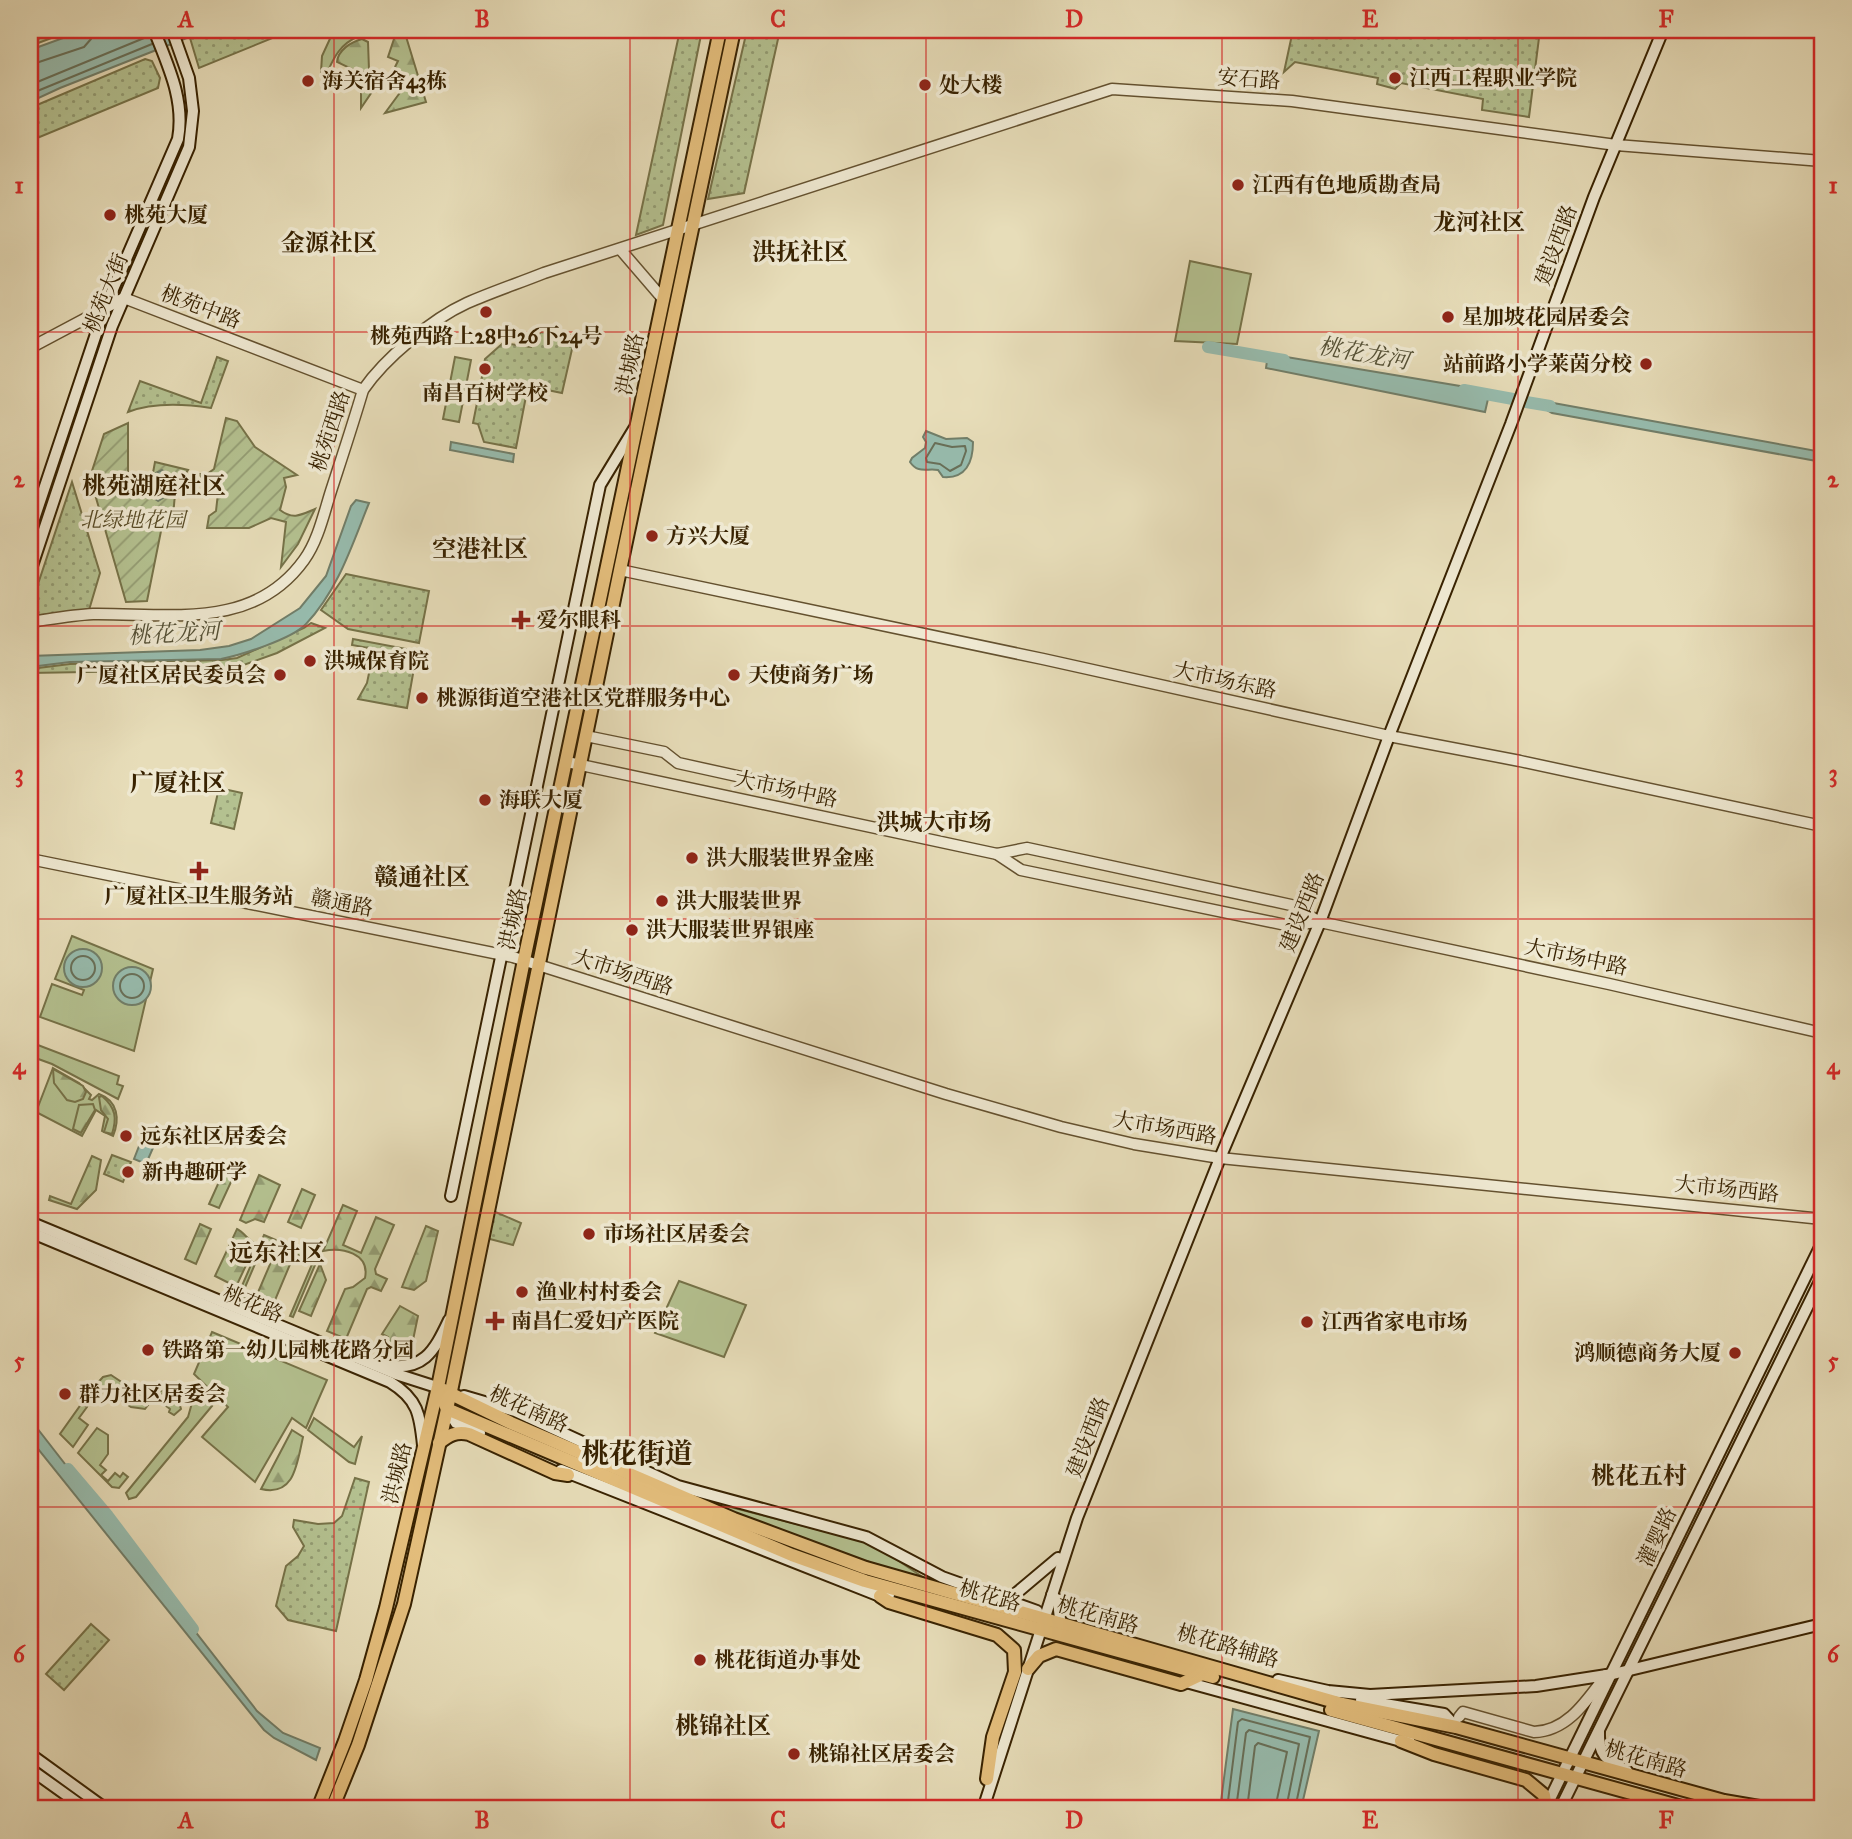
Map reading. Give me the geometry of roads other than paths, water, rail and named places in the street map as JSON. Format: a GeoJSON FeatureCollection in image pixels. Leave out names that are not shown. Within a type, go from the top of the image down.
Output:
{"type":"FeatureCollection","features":[{"type":"Feature","properties":{"kind":"main road","name":"桃苑大街"},"geometry":{"type":"LineString","coordinates":[[30,531],[104,310],[178,139],[181,119],[176,89],[154,30]]}},
{"type":"Feature","properties":{"kind":"main road","name":"桃苑大街"},"geometry":{"type":"LineString","coordinates":[[30,572],[112,326],[189,147],[193,111],[189,78],[172,30]]}},
{"type":"Feature","properties":{"kind":"main road","name":"洪城路"},"geometry":{"type":"LineString","coordinates":[[351,1743],[438,1387],[524,960],[720,30]]}},
{"type":"Feature","properties":{"kind":"main road","name":"洪城路"},"geometry":{"type":"LineString","coordinates":[[318,1809],[336,1780],[404,1604],[451,1393],[734,30]]}},
{"type":"Feature","properties":{"kind":"main road","name":"建设西路"},"geometry":{"type":"LineString","coordinates":[[983,1809],[1028,1669],[1072,1516],[1316,921],[1386,735],[1511,424],[1657,30]]}},
{"type":"Feature","properties":{"kind":"main road","name":"建设西路"},"geometry":{"type":"LineString","coordinates":[[1613,145],[1663,30]]}},
{"type":"Feature","properties":{"kind":"main road"},"geometry":{"type":"LineString","coordinates":[[451,1196],[600,485],[637,424]]}},
{"type":"Feature","properties":{"kind":"main road","name":"建设西路"},"geometry":{"type":"LineString","coordinates":[[978,1809],[1077,1518],[1217,1157]]}},
{"type":"Feature","properties":{"kind":"main road","name":"桃花路"},"geometry":{"type":"LineString","coordinates":[[30,1222],[367,1362],[438,1387]]}},
{"type":"Feature","properties":{"kind":"main road","name":"桃花路"},"geometry":{"type":"LineString","coordinates":[[30,1231],[390,1382],[410,1397],[416,1408],[421,1423],[423,1448]]}},
{"type":"Feature","properties":{"kind":"main road","name":"灌婴路"},"geometry":{"type":"LineString","coordinates":[[1577,1760],[1609,1674],[1822,1243]]}},
{"type":"Feature","properties":{"kind":"main road","name":"灌婴路"},"geometry":{"type":"LineString","coordinates":[[1545,1809],[1599,1728],[1726,1476],[1822,1277]]}},
{"type":"Feature","properties":{"kind":"main road"},"geometry":{"type":"LineString","coordinates":[[367,1362],[405,1367],[417,1364],[438,1344],[453,1311]]}},
{"type":"Feature","properties":{"kind":"main road"},"geometry":{"type":"LineString","coordinates":[[438,1387],[456,1423],[556,1467],[568,1475]]}},
{"type":"Feature","properties":{"kind":"main road","name":"桃花南路"},"geometry":{"type":"LineString","coordinates":[[438,1387],[523,1429],[746,1524],[866,1568],[1203,1670],[1342,1704],[1458,1722],[1639,1778],[1724,1801],[1771,1809]]}},
{"type":"Feature","properties":{"kind":"main road","name":"桃花路辅路"},"geometry":{"type":"LineString","coordinates":[[451,1393],[515,1411],[678,1486],[866,1537],[923,1569],[1007,1601],[1041,1620],[1060,1619],[1328,1691],[1370,1695],[1536,1686],[1627,1671],[1822,1624]]}},
{"type":"Feature","properties":{"kind":"main road"},"geometry":{"type":"LineString","coordinates":[[475,1420],[477,1407]]}},
{"type":"Feature","properties":{"kind":"main road","name":"桃花路"},"geometry":{"type":"LineString","coordinates":[[447,1409],[792,1555],[904,1592],[1041,1620]]}},
{"type":"Feature","properties":{"kind":"main road"},"geometry":{"type":"LineString","coordinates":[[439,1443],[459,1432],[469,1434],[555,1473],[568,1475],[880,1596],[889,1602],[997,1635],[1014,1650],[1015,1672],[993,1737],[987,1779]]}},
{"type":"Feature","properties":{"kind":"main road"},"geometry":{"type":"LineString","coordinates":[[1007,1601],[1058,1558]]}},
{"type":"Feature","properties":{"kind":"main road"},"geometry":{"type":"LineString","coordinates":[[880,1596],[904,1592]]}},
{"type":"Feature","properties":{"kind":"main road"},"geometry":{"type":"LineString","coordinates":[[1052,1595],[1058,1601],[1060,1619]]}},
{"type":"Feature","properties":{"kind":"main road"},"geometry":{"type":"LineString","coordinates":[[1028,1669],[1039,1656],[1056,1649],[1181,1684],[1203,1670],[1569,1775]]}},
{"type":"Feature","properties":{"kind":"main road"},"geometry":{"type":"LineString","coordinates":[[1186,1682],[1401,1741],[1434,1754],[1526,1780],[1544,1794],[1545,1809]]}},
{"type":"Feature","properties":{"kind":"main road"},"geometry":{"type":"LineString","coordinates":[[1599,1728],[1601,1752],[1616,1765],[1639,1778]]}},
{"type":"Feature","properties":{"kind":"main road"},"geometry":{"type":"LineString","coordinates":[[1401,1741],[1428,1736]]}},
{"type":"Feature","properties":{"kind":"main road"},"geometry":{"type":"LineString","coordinates":[[30,1754],[106,1809]]}},
{"type":"Feature","properties":{"kind":"main road"},"geometry":{"type":"LineString","coordinates":[[30,1769],[86,1809]]}},
{"type":"Feature","properties":{"kind":"main road","name":"桃花南路"},"geometry":{"type":"LineString","coordinates":[[1569,1775],[1689,1809]]}},
{"type":"Feature","properties":{"kind":"main road","name":"灌婴路"},"geometry":{"type":"LineString","coordinates":[[1560,1809],[1569,1775]]}},
{"type":"Feature","properties":{"kind":"main road","name":"洪城路"},"geometry":{"type":"LineString","coordinates":[[332,1809],[336,1780]]}},
{"type":"Feature","properties":{"kind":"main road"},"geometry":{"type":"LineString","coordinates":[[1724,1801],[1746,1809]]}},
{"type":"Feature","properties":{"kind":"street","name":"安石路"},"geometry":{"type":"LineString","coordinates":[[692,227],[1112,89],[1292,101],[1613,145],[1822,161]]}},
{"type":"Feature","properties":{"kind":"street","name":"桃苑西路"},"geometry":{"type":"LineString","coordinates":[[30,622],[89,614],[206,614],[236,610],[262,599],[284,583],[305,559],[321,524],[363,390],[407,342],[465,304],[544,273],[692,227]]}},
{"type":"Feature","properties":{"kind":"street"},"geometry":{"type":"LineString","coordinates":[[620,249],[663,299]]}},
{"type":"Feature","properties":{"kind":"street"},"geometry":{"type":"LineString","coordinates":[[30,348],[124,298]]}},
{"type":"Feature","properties":{"kind":"street","name":"桃苑中路"},"geometry":{"type":"LineString","coordinates":[[124,298],[363,390]]}},
{"type":"Feature","properties":{"kind":"street","name":"大市场东路"},"geometry":{"type":"LineString","coordinates":[[620,570],[1822,826]]}},
{"type":"Feature","properties":{"kind":"street"},"geometry":{"type":"LineString","coordinates":[[586,736],[664,752],[678,763],[755,780]]}},
{"type":"Feature","properties":{"kind":"street","name":"大市场中路"},"geometry":{"type":"LineString","coordinates":[[567,762],[997,854],[1021,870],[1286,925],[1316,921],[1462,951],[1822,1033]]}},
{"type":"Feature","properties":{"kind":"street","name":"大市场中路"},"geometry":{"type":"LineString","coordinates":[[997,854],[1027,848],[1291,905],[1316,921]]}},
{"type":"Feature","properties":{"kind":"street","name":"赣通路"},"geometry":{"type":"LineString","coordinates":[[30,859],[524,960]]}},
{"type":"Feature","properties":{"kind":"street","name":"大市场西路"},"geometry":{"type":"LineString","coordinates":[[524,960],[946,1094],[1122,1141],[1217,1157],[1822,1219]]}},
{"type":"Feature","properties":{"kind":"street"},"geometry":{"type":"LineString","coordinates":[[1458,1722],[1463,1712],[1534,1732],[1545,1732],[1567,1720],[1582,1707],[1609,1674]]}},
{"type":"Feature","properties":{"kind":"water"},"geometry":{"type":"Polygon","coordinates":[[[85,30],[207,30],[30,102],[30,50],[85,30]]]}},
{"type":"Feature","properties":{"kind":"water"},"geometry":{"type":"Polygon","coordinates":[[[1268,354],[1472,388],[1488,399],[1485,412],[1266,368],[1268,354]]]}},
{"type":"Feature","properties":{"kind":"water"},"geometry":{"type":"Polygon","coordinates":[[[1526,398],[1822,452],[1822,462],[1552,413],[1526,398]]]}},
{"type":"Feature","properties":{"kind":"water"},"geometry":{"type":"Polygon","coordinates":[[[926,431],[946,439],[967,438],[973,442],[970,462],[963,472],[943,477],[938,470],[913,466],[910,462],[912,458],[925,448],[923,437],[926,431]]]}},
{"type":"Feature","properties":{"kind":"water"},"geometry":{"type":"Polygon","coordinates":[[[451,442],[514,454],[513,462],[450,450],[451,442]]]}},
{"type":"Feature","properties":{"kind":"water"},"geometry":{"type":"Polygon","coordinates":[[[162,470],[170,487],[166,496],[158,501],[152,495],[152,488],[156,473],[162,470]]]}},
{"type":"Feature","properties":{"kind":"water"},"geometry":{"type":"Polygon","coordinates":[[[356,500],[369,503],[336,582],[306,624],[290,635],[221,659],[70,662],[30,667],[30,656],[200,650],[229,646],[251,639],[300,608],[326,576],[351,506],[356,500]]]}},
{"type":"Feature","properties":{"kind":"water"},"geometry":{"type":"Polygon","coordinates":[[[83,949],[96,955],[102,968],[96,981],[83,987],[70,981],[64,968],[70,955],[83,949]]]}},
{"type":"Feature","properties":{"kind":"water"},"geometry":{"type":"Polygon","coordinates":[[[132,967],[145,973],[151,986],[145,999],[132,1005],[119,999],[113,986],[119,973],[132,967]]]}},
{"type":"Feature","properties":{"kind":"water"},"geometry":{"type":"Polygon","coordinates":[[[143,1136],[156,1141],[146,1164],[134,1159],[143,1136]]]}},
{"type":"Feature","properties":{"kind":"water"},"geometry":{"type":"Polygon","coordinates":[[[30,1419],[257,1711],[283,1733],[320,1748],[316,1760],[264,1730],[30,1439],[30,1419]]]}},
{"type":"Feature","properties":{"kind":"water"},"geometry":{"type":"Polygon","coordinates":[[[1233,1709],[1319,1731],[1301,1809],[1220,1809],[1233,1709]]]}},
{"type":"Feature","properties":{"kind":"waterway","name":"桃花龙河"},"geometry":{"type":"LineString","coordinates":[[1208,347],[1284,360]]}},
{"type":"Feature","properties":{"kind":"waterway","name":"桃花龙河"},"geometry":{"type":"LineString","coordinates":[[1464,390],[1513,399]]}},
{"type":"Feature","properties":{"kind":"waterway","name":"桃花龙河"},"geometry":{"type":"LineString","coordinates":[[1526,402],[1550,406]]}},
{"type":"Feature","properties":{"kind":"waterway"},"geometry":{"type":"LineString","coordinates":[[68,1469],[108,1516],[193,1629]]}},
{"type":"Feature","properties":{"kind":"place","name":"江西工程职业学院"},"geometry":{"type":"Point","coordinates":[1395,78]}},
{"type":"Feature","properties":{"kind":"place","name":"海关宿舍43栋"},"geometry":{"type":"Point","coordinates":[308,81]}},
{"type":"Feature","properties":{"kind":"place","name":"处大楼"},"geometry":{"type":"Point","coordinates":[925,85]}},
{"type":"Feature","properties":{"kind":"place","name":"江西有色地质勘查局"},"geometry":{"type":"Point","coordinates":[1238,185]}},
{"type":"Feature","properties":{"kind":"place","name":"桃苑大厦"},"geometry":{"type":"Point","coordinates":[110,215]}},
{"type":"Feature","properties":{"kind":"place","name":"桃苑西路上28中26下24号"},"geometry":{"type":"Point","coordinates":[486,312]}},
{"type":"Feature","properties":{"kind":"place","name":"星加坡花园居委会"},"geometry":{"type":"Point","coordinates":[1448,317]}},
{"type":"Feature","properties":{"kind":"place","name":"站前路小学莱茵分校"},"geometry":{"type":"Point","coordinates":[1646,364]}},
{"type":"Feature","properties":{"kind":"place","name":"南昌百树学校"},"geometry":{"type":"Point","coordinates":[485,369]}},
{"type":"Feature","properties":{"kind":"place","name":"方兴大厦"},"geometry":{"type":"Point","coordinates":[652,536]}},
{"type":"Feature","properties":{"kind":"place","name":"爱尔眼科"},"geometry":{"type":"Point","coordinates":[521,620]}},
{"type":"Feature","properties":{"kind":"place","name":"洪城保育院"},"geometry":{"type":"Point","coordinates":[310,661]}},
{"type":"Feature","properties":{"kind":"place","name":"广厦社区居民委员会"},"geometry":{"type":"Point","coordinates":[280,675]}},
{"type":"Feature","properties":{"kind":"place","name":"天使商务广场"},"geometry":{"type":"Point","coordinates":[734,675]}},
{"type":"Feature","properties":{"kind":"place","name":"桃源街道空港社区党群服务中心"},"geometry":{"type":"Point","coordinates":[422,698]}},
{"type":"Feature","properties":{"kind":"place","name":"海联大厦"},"geometry":{"type":"Point","coordinates":[485,800]}},
{"type":"Feature","properties":{"kind":"place","name":"洪大服装世界金座"},"geometry":{"type":"Point","coordinates":[692,858]}},
{"type":"Feature","properties":{"kind":"place","name":"广厦社区卫生服务站"},"geometry":{"type":"Point","coordinates":[199,871]}},
{"type":"Feature","properties":{"kind":"place","name":"洪大服装世界"},"geometry":{"type":"Point","coordinates":[662,901]}},
{"type":"Feature","properties":{"kind":"place","name":"洪大服装世界银座"},"geometry":{"type":"Point","coordinates":[632,930]}},
{"type":"Feature","properties":{"kind":"place","name":"远东社区居委会"},"geometry":{"type":"Point","coordinates":[126,1136]}},
{"type":"Feature","properties":{"kind":"place","name":"新冉趣研学"},"geometry":{"type":"Point","coordinates":[128,1172]}},
{"type":"Feature","properties":{"kind":"place","name":"市场社区居委会"},"geometry":{"type":"Point","coordinates":[589,1234]}},
{"type":"Feature","properties":{"kind":"place","name":"渔业村村委会"},"geometry":{"type":"Point","coordinates":[522,1292]}},
{"type":"Feature","properties":{"kind":"place","name":"南昌仁爱妇产医院"},"geometry":{"type":"Point","coordinates":[495,1321]}},
{"type":"Feature","properties":{"kind":"place","name":"江西省家电市场"},"geometry":{"type":"Point","coordinates":[1307,1322]}},
{"type":"Feature","properties":{"kind":"place","name":"铁路第一幼儿园桃花路分园"},"geometry":{"type":"Point","coordinates":[148,1350]}},
{"type":"Feature","properties":{"kind":"place","name":"鸿顺德商务大厦"},"geometry":{"type":"Point","coordinates":[1735,1353]}},
{"type":"Feature","properties":{"kind":"place","name":"群力社区居委会"},"geometry":{"type":"Point","coordinates":[65,1394]}},
{"type":"Feature","properties":{"kind":"place","name":"桃花街道办事处"},"geometry":{"type":"Point","coordinates":[700,1660]}},
{"type":"Feature","properties":{"kind":"place","name":"桃锦社区居委会"},"geometry":{"type":"Point","coordinates":[794,1754]}},
{"type":"Feature","properties":{"kind":"district","name":"龙河社区"},"geometry":{"type":"Point","coordinates":[1479,222]}},
{"type":"Feature","properties":{"kind":"district","name":"金源社区"},"geometry":{"type":"Point","coordinates":[329,243]}},
{"type":"Feature","properties":{"kind":"district","name":"洪抚社区"},"geometry":{"type":"Point","coordinates":[800,252]}},
{"type":"Feature","properties":{"kind":"district","name":"桃苑湖庭社区"},"geometry":{"type":"Point","coordinates":[154,486]}},
{"type":"Feature","properties":{"kind":"district","name":"空港社区"},"geometry":{"type":"Point","coordinates":[480,549]}},
{"type":"Feature","properties":{"kind":"district","name":"广厦社区"},"geometry":{"type":"Point","coordinates":[178,783]}},
{"type":"Feature","properties":{"kind":"district","name":"洪城大市场"},"geometry":{"type":"Point","coordinates":[934,822]}},
{"type":"Feature","properties":{"kind":"district","name":"赣通社区"},"geometry":{"type":"Point","coordinates":[422,877]}},
{"type":"Feature","properties":{"kind":"district","name":"远东社区"},"geometry":{"type":"Point","coordinates":[277,1253]}},
{"type":"Feature","properties":{"kind":"district","name":"桃花街道"},"geometry":{"type":"Point","coordinates":[637,1453]}},
{"type":"Feature","properties":{"kind":"district","name":"桃花五村"},"geometry":{"type":"Point","coordinates":[1639,1476]}},
{"type":"Feature","properties":{"kind":"district","name":"桃锦社区"},"geometry":{"type":"Point","coordinates":[723,1726]}},
{"type":"Feature","properties":{"kind":"park label","name":"北绿地花园"},"geometry":{"type":"Point","coordinates":[133,520]}}]}
